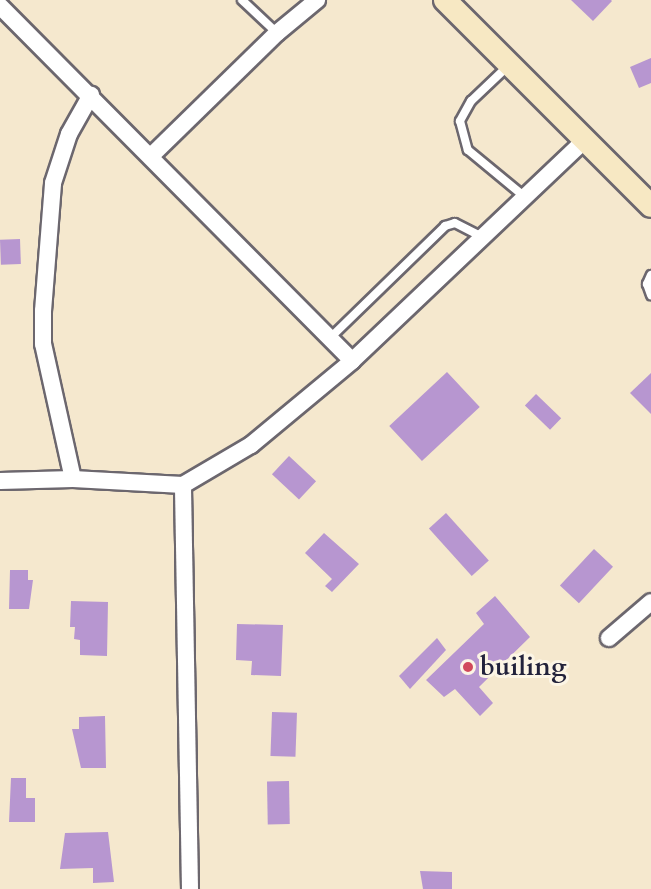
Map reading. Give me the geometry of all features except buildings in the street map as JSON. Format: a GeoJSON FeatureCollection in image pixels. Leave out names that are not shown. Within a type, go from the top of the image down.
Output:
{"type":"FeatureCollection","features":[{"type":"Feature","properties":{"kind":"street"},"geometry":{"type":"LineString","coordinates":[[151,156],[277,33],[317,0]]}},
{"type":"Feature","properties":{"kind":"street"},"geometry":{"type":"LineString","coordinates":[[445,0],[651,206]]}},
{"type":"Feature","properties":{"kind":"street"},"geometry":{"type":"LineString","coordinates":[[0,6],[91,95],[352,362]]}},
{"type":"Feature","properties":{"kind":"street"},"geometry":{"type":"LineString","coordinates":[[73,479],[43,344],[43,311],[53,183],[69,134],[91,95]]}},
{"type":"Feature","properties":{"kind":"street"},"geometry":{"type":"LineString","coordinates":[[0,481],[73,479],[183,485],[251,445],[352,362],[585,140]]}},
{"type":"Feature","properties":{"kind":"street"},"geometry":{"type":"LineString","coordinates":[[183,485],[190,889]]}},
{"type":"Feature","properties":{"kind":"street"},"geometry":{"type":"LineString","coordinates":[[609,638],[651,602]]}},
{"type":"Feature","properties":{"kind":"lane"},"geometry":{"type":"LineString","coordinates":[[242,0],[277,33]]}},
{"type":"Feature","properties":{"kind":"lane"},"geometry":{"type":"LineString","coordinates":[[510,64],[471,101],[460,121],[468,150],[525,197]]}},
{"type":"Feature","properties":{"kind":"lane"},"geometry":{"type":"LineString","coordinates":[[329,339],[445,226],[455,223],[483,237]]}},
{"type":"Feature","properties":{"kind":"lane"},"geometry":{"type":"LineString","coordinates":[[651,275],[647,284],[651,295]]}},
{"type":"Feature","properties":{"kind":"place","name":"builing"},"geometry":{"type":"Point","coordinates":[468,667]}}]}
